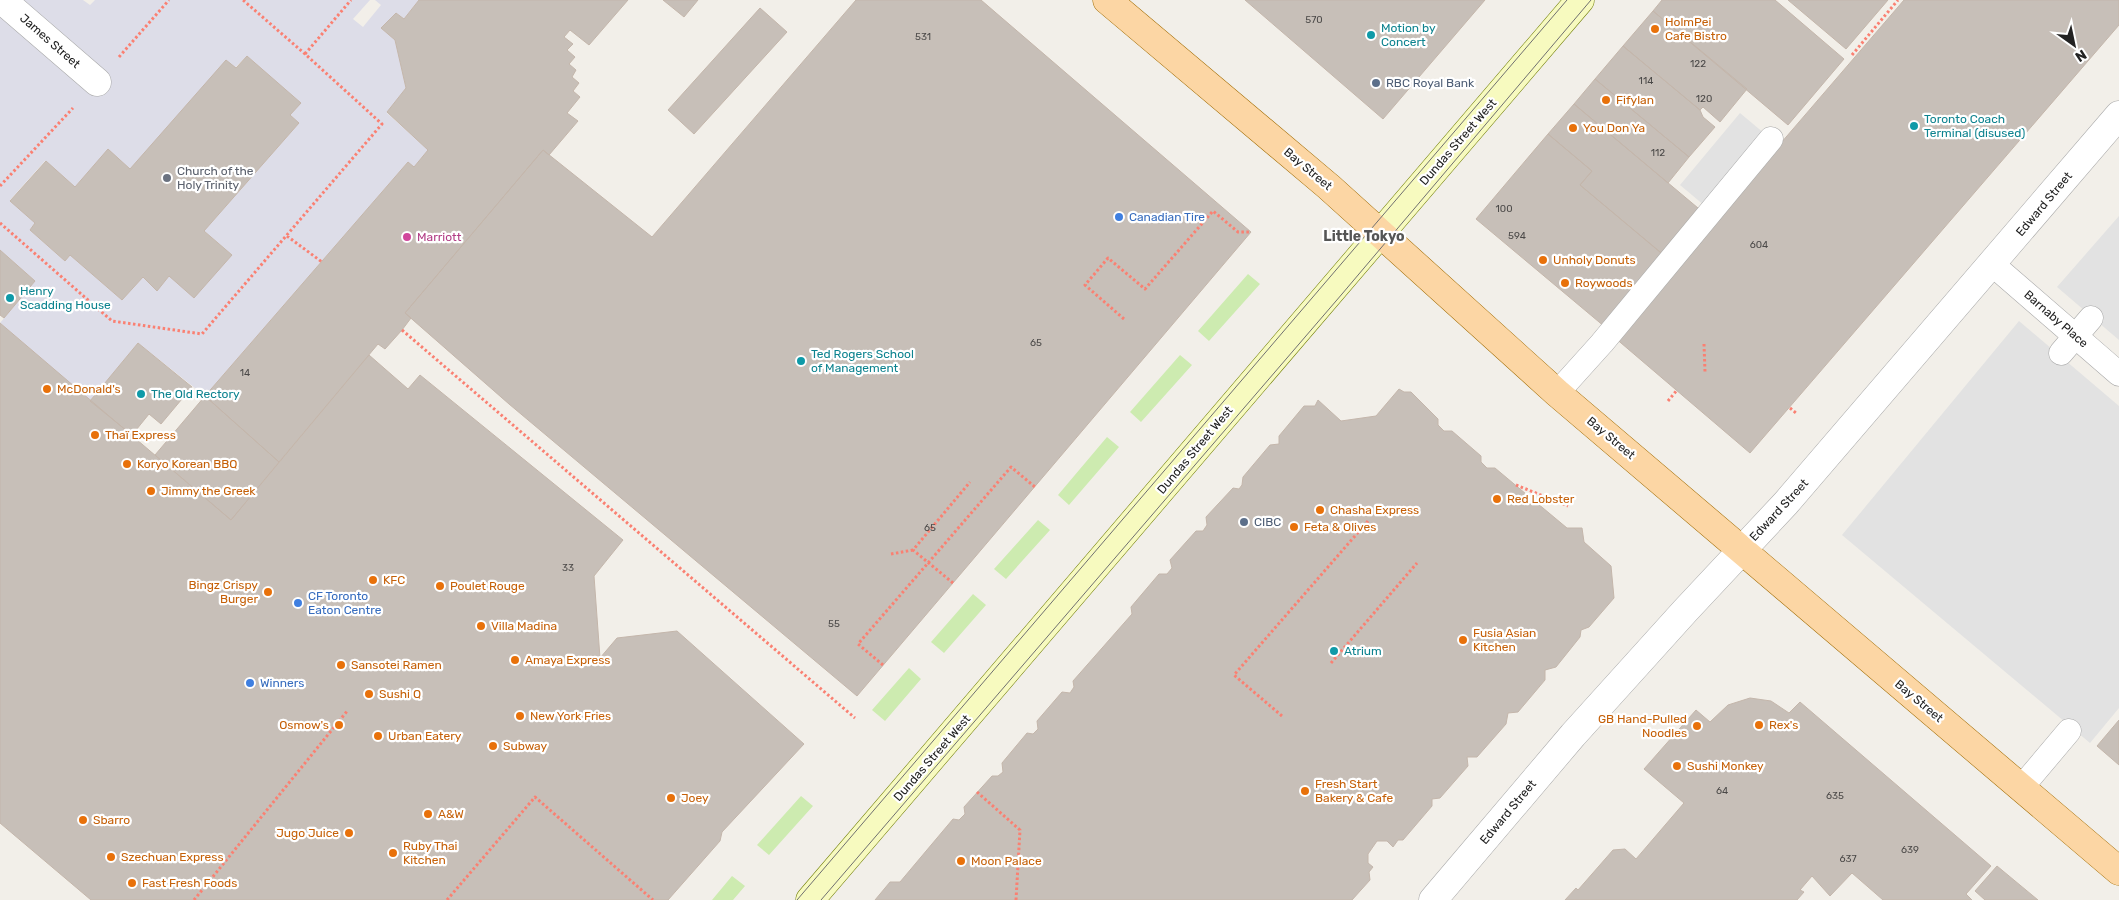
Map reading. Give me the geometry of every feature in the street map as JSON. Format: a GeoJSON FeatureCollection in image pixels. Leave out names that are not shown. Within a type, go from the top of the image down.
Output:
{"type":"FeatureCollection","features":[{"type":"Feature","properties":{"kind":"main road","name":"Bay Street"},"geometry":{"type":"LineString","coordinates":[[1107,0],[1329,187],[1557,393],[2119,871]]}},
{"type":"Feature","properties":{"kind":"main road","name":"Dundas Street West"},"geometry":{"type":"LineString","coordinates":[[810,900],[1580,0]]}},
{"type":"Feature","properties":{"kind":"street","name":"James Street"},"geometry":{"type":"LineString","coordinates":[[2,0],[97,82]]}},
{"type":"Feature","properties":{"kind":"street","name":"Edward Street"},"geometry":{"type":"LineString","coordinates":[[1433,900],[1573,735],[1797,491],[2119,115]]}},
{"type":"Feature","properties":{"kind":"lane"},"geometry":{"type":"LineString","coordinates":[[1557,393],[1771,139]]}},
{"type":"Feature","properties":{"kind":"lane","name":"Barnaby Place"},"geometry":{"type":"LineString","coordinates":[[1992,264],[2068,344],[2119,374]]}},
{"type":"Feature","properties":{"kind":"lane"},"geometry":{"type":"LineString","coordinates":[[2068,344],[2091,318]]}},
{"type":"Feature","properties":{"kind":"lane"},"geometry":{"type":"LineString","coordinates":[[2021,788],[2069,731]]}},
{"type":"Feature","properties":{"kind":"path"},"geometry":{"type":"LineString","coordinates":[[0,186],[170,0]]}},
{"type":"Feature","properties":{"kind":"path"},"geometry":{"type":"LineString","coordinates":[[0,223],[112,321],[202,334],[382,124],[243,0]]}},
{"type":"Feature","properties":{"kind":"path"},"geometry":{"type":"LineString","coordinates":[[305,54],[351,0]]}},
{"type":"Feature","properties":{"kind":"path"},"geometry":{"type":"LineString","coordinates":[[1852,55],[1898,0]]}},
{"type":"Feature","properties":{"kind":"path"},"geometry":{"type":"LineString","coordinates":[[1124,319],[1085,285],[1108,258],[1145,289],[1214,211],[1238,232],[1251,232]]}},
{"type":"Feature","properties":{"kind":"path"},"geometry":{"type":"LineString","coordinates":[[287,236],[322,262]]}},
{"type":"Feature","properties":{"kind":"path"},"geometry":{"type":"LineString","coordinates":[[402,330],[855,718]]}},
{"type":"Feature","properties":{"kind":"path"},"geometry":{"type":"LineString","coordinates":[[1704,344],[1704,372]]}},
{"type":"Feature","properties":{"kind":"path"},"geometry":{"type":"LineString","coordinates":[[1668,401],[1677,390]]}},
{"type":"Feature","properties":{"kind":"path"},"geometry":{"type":"LineString","coordinates":[[1790,408],[1796,413]]}},
{"type":"Feature","properties":{"kind":"path"},"geometry":{"type":"LineString","coordinates":[[883,665],[858,644],[1011,467],[1034,487]]}},
{"type":"Feature","properties":{"kind":"path"},"geometry":{"type":"LineString","coordinates":[[891,554],[913,550],[970,482]]}},
{"type":"Feature","properties":{"kind":"path"},"geometry":{"type":"LineString","coordinates":[[1516,485],[1568,506]]}},
{"type":"Feature","properties":{"kind":"path"},"geometry":{"type":"LineString","coordinates":[[1282,716],[1234,676],[1368,521]]}},
{"type":"Feature","properties":{"kind":"path"},"geometry":{"type":"LineString","coordinates":[[913,550],[953,583]]}},
{"type":"Feature","properties":{"kind":"path"},"geometry":{"type":"LineString","coordinates":[[1331,663],[1417,563]]}},
{"type":"Feature","properties":{"kind":"path"},"geometry":{"type":"LineString","coordinates":[[194,900],[348,710]]}},
{"type":"Feature","properties":{"kind":"path"},"geometry":{"type":"LineString","coordinates":[[977,792],[1020,830],[1016,900]]}},
{"type":"Feature","properties":{"kind":"path"},"geometry":{"type":"LineString","coordinates":[[447,900],[535,797],[653,900]]}},
{"type":"Feature","properties":{"kind":"green space"},"geometry":{"type":"Polygon","coordinates":[[[1248,274],[1260,284],[1209,341],[1198,331],[1248,274]]]}},
{"type":"Feature","properties":{"kind":"green space"},"geometry":{"type":"Polygon","coordinates":[[[1180,355],[1192,365],[1141,422],[1130,412],[1180,355]]]}},
{"type":"Feature","properties":{"kind":"green space"},"geometry":{"type":"Polygon","coordinates":[[[1107,437],[1119,447],[1069,505],[1058,495],[1107,437]]]}},
{"type":"Feature","properties":{"kind":"green space"},"geometry":{"type":"Polygon","coordinates":[[[1038,520],[1050,530],[1006,579],[994,569],[1038,520]]]}},
{"type":"Feature","properties":{"kind":"green space"},"geometry":{"type":"Polygon","coordinates":[[[973,594],[986,605],[944,653],[931,642],[973,594]]]}},
{"type":"Feature","properties":{"kind":"green space"},"geometry":{"type":"Polygon","coordinates":[[[909,668],[921,679],[885,721],[872,710],[909,668]]]}},
{"type":"Feature","properties":{"kind":"green space"},"geometry":{"type":"Polygon","coordinates":[[[801,796],[813,806],[769,855],[757,845],[801,796]]]}},
{"type":"Feature","properties":{"kind":"green space"},"geometry":{"type":"Polygon","coordinates":[[[732,876],[745,886],[733,900],[712,900],[732,876]]]}},
{"type":"Feature","properties":{"kind":"shaded area"},"geometry":{"type":"Polygon","coordinates":[[[0,0],[83,0],[90,5],[95,0],[370,0],[353,19],[363,27],[381,5],[375,0],[419,0],[404,19],[396,13],[381,28],[395,40],[406,88],[387,113],[428,150],[414,167],[408,162],[205,396],[138,343],[90,401],[0,323],[35,281],[0,250],[0,0]],[[247,56],[130,169],[108,150],[75,187],[45,161],[10,200],[35,223],[30,230],[65,261],[70,255],[122,300],[143,277],[157,290],[169,276],[232,255],[204,231],[299,123],[290,115],[300,103],[247,56]]]}},
{"type":"Feature","properties":{"kind":"shaded area"},"geometry":{"type":"Polygon","coordinates":[[[1740,113],[1771,139],[1711,211],[1680,185],[1740,113]]]}},
{"type":"Feature","properties":{"kind":"shaded area"},"geometry":{"type":"Polygon","coordinates":[[[2119,216],[2119,340],[2057,287],[2119,216]]]}},
{"type":"Feature","properties":{"kind":"shaded area"},"geometry":{"type":"Polygon","coordinates":[[[2019,321],[2119,406],[2119,708],[2090,743],[1842,535],[2019,321]]]}},
{"type":"Feature","properties":{"kind":"building","name":"Marriott"},"geometry":{"type":"Polygon","coordinates":[[[419,0],[628,0],[589,45],[570,30],[564,37],[573,44],[567,50],[575,57],[569,64],[576,70],[572,77],[579,83],[573,91],[580,97],[567,113],[578,121],[549,155],[543,150],[405,313],[411,318],[402,330],[385,349],[378,344],[279,462],[205,396],[408,162],[414,167],[428,150],[387,112],[406,88],[395,40],[381,28],[396,13],[404,19],[419,0]]]}},
{"type":"Feature","properties":{"kind":"building"},"geometry":{"type":"Polygon","coordinates":[[[663,0],[698,0],[684,17],[663,0]]]}},
{"type":"Feature","properties":{"kind":"building","name":"Ted Rogers School of Management"},"geometry":{"type":"Polygon","coordinates":[[[856,0],[981,0],[1251,232],[857,696],[509,404],[405,313],[543,150],[652,237],[856,0]]]}},
{"type":"Feature","properties":{"kind":"building","name":"Motion by Concert"},"geometry":{"type":"Polygon","coordinates":[[[1245,0],[1485,0],[1383,119],[1245,0]]]}},
{"type":"Feature","properties":{"kind":"building"},"geometry":{"type":"Polygon","coordinates":[[[1662,0],[1775,0],[1844,59],[1788,125],[1653,11],[1662,0]]]}},
{"type":"Feature","properties":{"kind":"building"},"geometry":{"type":"Polygon","coordinates":[[[1788,0],[1888,0],[1846,49],[1788,0]]]}},
{"type":"Feature","properties":{"kind":"building","name":"Toronto Coach Terminal (disused)"},"geometry":{"type":"Polygon","coordinates":[[[1904,0],[2119,0],[2119,25],[1750,453],[1614,337],[1904,0]]]}},
{"type":"Feature","properties":{"kind":"building"},"geometry":{"type":"Polygon","coordinates":[[[760,8],[787,32],[694,134],[668,110],[760,8]]]}},
{"type":"Feature","properties":{"kind":"building"},"geometry":{"type":"Polygon","coordinates":[[[1653,11],[1747,89],[1720,122],[1703,107],[1700,110],[1623,46],[1653,11]]]}},
{"type":"Feature","properties":{"kind":"building"},"geometry":{"type":"Polygon","coordinates":[[[1623,46],[1700,110],[1703,117],[1715,127],[1689,157],[1595,79],[1623,46]]]}},
{"type":"Feature","properties":{"kind":"building","name":"Church of the Holy Trinity"},"geometry":{"type":"Polygon","coordinates":[[[247,56],[301,103],[290,115],[299,123],[204,231],[232,255],[194,298],[169,276],[157,291],[143,277],[122,300],[70,255],[65,261],[30,230],[35,223],[10,201],[46,161],[75,187],[108,149],[130,169],[226,60],[236,68],[247,56]]]}},
{"type":"Feature","properties":{"kind":"building"},"geometry":{"type":"Polygon","coordinates":[[[1595,79],[1689,157],[1668,183],[1574,104],[1595,79]]]}},
{"type":"Feature","properties":{"kind":"building"},"geometry":{"type":"Polygon","coordinates":[[[1574,104],[1698,208],[1661,253],[1580,185],[1592,171],[1548,134],[1574,104]]]}},
{"type":"Feature","properties":{"kind":"building"},"geometry":{"type":"Polygon","coordinates":[[[1548,134],[1592,171],[1580,185],[1665,256],[1605,327],[1476,219],[1548,134]]]}},
{"type":"Feature","properties":{"kind":"building","name":"Henry Scadding House"},"geometry":{"type":"Polygon","coordinates":[[[0,250],[35,281],[4,318],[0,315],[0,250]]]}},
{"type":"Feature","properties":{"kind":"building","name":"CF Toronto Eaton Centre"},"geometry":{"type":"Polygon","coordinates":[[[0,323],[231,520],[369,355],[408,389],[420,375],[623,540],[594,576],[600,658],[617,638],[677,631],[804,744],[722,832],[720,841],[668,900],[91,900],[0,823],[0,323]]]}},
{"type":"Feature","properties":{"kind":"building","name":"The Old Rectory"},"geometry":{"type":"Polygon","coordinates":[[[138,343],[192,387],[161,424],[149,414],[132,435],[90,401],[138,343]]]}},
{"type":"Feature","properties":{"kind":"building","name":"Atrium"},"geometry":{"type":"Polygon","coordinates":[[[1399,389],[1404,392],[1411,392],[1438,419],[1438,425],[1444,431],[1452,431],[1481,456],[1481,462],[1487,468],[1495,468],[1526,494],[1526,500],[1530,504],[1537,503],[1567,528],[1582,528],[1584,542],[1611,566],[1614,598],[1589,627],[1581,630],[1580,637],[1556,667],[1545,670],[1545,680],[1518,712],[1508,713],[1506,724],[1477,757],[1467,757],[1468,766],[1440,798],[1432,799],[1432,806],[1403,840],[1398,840],[1393,847],[1387,841],[1377,841],[1368,854],[1368,863],[1373,867],[1369,872],[1370,880],[1352,900],[875,900],[890,882],[900,882],[953,819],[959,820],[965,814],[964,807],[992,776],[998,776],[1003,772],[1002,763],[1027,733],[1033,734],[1038,729],[1037,721],[1062,692],[1070,693],[1074,687],[1073,681],[1132,614],[1131,607],[1159,574],[1167,574],[1172,568],[1170,560],[1196,531],[1203,531],[1207,525],[1206,517],[1233,488],[1239,489],[1242,485],[1243,477],[1270,445],[1279,444],[1279,436],[1304,406],[1315,406],[1318,400],[1341,421],[1376,416],[1399,389]]]}},
{"type":"Feature","properties":{"kind":"building"},"geometry":{"type":"Polygon","coordinates":[[[205,396],[279,462],[231,520],[155,455],[205,396]]]}},
{"type":"Feature","properties":{"kind":"building"},"geometry":{"type":"Polygon","coordinates":[[[1750,698],[1771,701],[1789,713],[1800,702],[1991,866],[1966,894],[1972,900],[1883,900],[1852,873],[1830,896],[1812,876],[1800,890],[1804,892],[1797,900],[1565,900],[1576,888],[1578,890],[1613,850],[1625,849],[1636,859],[1684,803],[1644,769],[1696,710],[1710,722],[1728,705],[1750,698]]]}},
{"type":"Feature","properties":{"kind":"building"},"geometry":{"type":"Polygon","coordinates":[[[2119,720],[2119,765],[2097,746],[2119,720]]]}},
{"type":"Feature","properties":{"kind":"building"},"geometry":{"type":"Polygon","coordinates":[[[1997,866],[2038,900],[1985,900],[1975,891],[1997,866]]]}},
{"type":"Feature","properties":{"kind":"tram line"},"geometry":{"type":"LineString","coordinates":[[797,900],[1567,0]]}},
{"type":"Feature","properties":{"kind":"tram line"},"geometry":{"type":"LineString","coordinates":[[821,900],[1342,294],[1591,0]]}},
{"type":"Feature","properties":{"kind":"place","name":"HolmPei Cafe Bistro"},"geometry":{"type":"Point","coordinates":[1655,29]}},
{"type":"Feature","properties":{"kind":"place","name":"Motion by Concert"},"geometry":{"type":"Point","coordinates":[1371,35]}},
{"type":"Feature","properties":{"kind":"place","name":"RBC Royal Bank"},"geometry":{"type":"Point","coordinates":[1376,83]}},
{"type":"Feature","properties":{"kind":"place","name":"Fifylan"},"geometry":{"type":"Point","coordinates":[1606,100]}},
{"type":"Feature","properties":{"kind":"place","name":"Toronto Coach Terminal (disused)"},"geometry":{"type":"Point","coordinates":[1914,126]}},
{"type":"Feature","properties":{"kind":"place","name":"You Don Ya"},"geometry":{"type":"Point","coordinates":[1573,128]}},
{"type":"Feature","properties":{"kind":"place","name":"Church of the Holy Trinity"},"geometry":{"type":"Point","coordinates":[167,178]}},
{"type":"Feature","properties":{"kind":"place","name":"Canadian Tire"},"geometry":{"type":"Point","coordinates":[1119,217]}},
{"type":"Feature","properties":{"kind":"place","name":"Marriott"},"geometry":{"type":"Point","coordinates":[407,237]}},
{"type":"Feature","properties":{"kind":"place","name":"Unholy Donuts"},"geometry":{"type":"Point","coordinates":[1543,260]}},
{"type":"Feature","properties":{"kind":"place","name":"Roywoods"},"geometry":{"type":"Point","coordinates":[1565,283]}},
{"type":"Feature","properties":{"kind":"place","name":"Henry Scadding House"},"geometry":{"type":"Point","coordinates":[10,298]}},
{"type":"Feature","properties":{"kind":"place","name":"Ted Rogers School of Management"},"geometry":{"type":"Point","coordinates":[801,361]}},
{"type":"Feature","properties":{"kind":"place","name":"McDonald's"},"geometry":{"type":"Point","coordinates":[47,389]}},
{"type":"Feature","properties":{"kind":"place","name":"The Old Rectory"},"geometry":{"type":"Point","coordinates":[141,394]}},
{"type":"Feature","properties":{"kind":"place","name":"Thaï Express"},"geometry":{"type":"Point","coordinates":[95,435]}},
{"type":"Feature","properties":{"kind":"place","name":"Koryo Korean BBQ"},"geometry":{"type":"Point","coordinates":[127,464]}},
{"type":"Feature","properties":{"kind":"place","name":"Jimmy the Greek"},"geometry":{"type":"Point","coordinates":[151,491]}},
{"type":"Feature","properties":{"kind":"place","name":"Red Lobster"},"geometry":{"type":"Point","coordinates":[1497,499]}},
{"type":"Feature","properties":{"kind":"place","name":"Chasha Express"},"geometry":{"type":"Point","coordinates":[1320,510]}},
{"type":"Feature","properties":{"kind":"place","name":"CIBC"},"geometry":{"type":"Point","coordinates":[1244,522]}},
{"type":"Feature","properties":{"kind":"place","name":"Feta & Olives"},"geometry":{"type":"Point","coordinates":[1294,527]}},
{"type":"Feature","properties":{"kind":"place","name":"KFC"},"geometry":{"type":"Point","coordinates":[373,580]}},
{"type":"Feature","properties":{"kind":"place","name":"Poulet Rouge"},"geometry":{"type":"Point","coordinates":[440,586]}},
{"type":"Feature","properties":{"kind":"place","name":"Bingz Crispy Burger"},"geometry":{"type":"Point","coordinates":[268,592]}},
{"type":"Feature","properties":{"kind":"place","name":"CF Toronto Eaton Centre"},"geometry":{"type":"Point","coordinates":[298,603]}},
{"type":"Feature","properties":{"kind":"place","name":"Villa Madina"},"geometry":{"type":"Point","coordinates":[481,626]}},
{"type":"Feature","properties":{"kind":"place","name":"Fusia Asian Kitchen"},"geometry":{"type":"Point","coordinates":[1463,640]}},
{"type":"Feature","properties":{"kind":"place","name":"Atrium"},"geometry":{"type":"Point","coordinates":[1334,651]}},
{"type":"Feature","properties":{"kind":"place","name":"Amaya Express"},"geometry":{"type":"Point","coordinates":[515,660]}},
{"type":"Feature","properties":{"kind":"place","name":"Sansotei Ramen"},"geometry":{"type":"Point","coordinates":[341,665]}},
{"type":"Feature","properties":{"kind":"place","name":"Winners"},"geometry":{"type":"Point","coordinates":[250,683]}},
{"type":"Feature","properties":{"kind":"place","name":"Sushi Q"},"geometry":{"type":"Point","coordinates":[369,694]}},
{"type":"Feature","properties":{"kind":"place","name":"New York Fries"},"geometry":{"type":"Point","coordinates":[520,716]}},
{"type":"Feature","properties":{"kind":"place","name":"Osmow's"},"geometry":{"type":"Point","coordinates":[339,725]}},
{"type":"Feature","properties":{"kind":"place","name":"Rex's"},"geometry":{"type":"Point","coordinates":[1759,725]}},
{"type":"Feature","properties":{"kind":"place","name":"GB Hand-Pulled Noodles"},"geometry":{"type":"Point","coordinates":[1697,726]}},
{"type":"Feature","properties":{"kind":"place","name":"Urban Eatery"},"geometry":{"type":"Point","coordinates":[378,736]}},
{"type":"Feature","properties":{"kind":"place","name":"Subway"},"geometry":{"type":"Point","coordinates":[493,746]}},
{"type":"Feature","properties":{"kind":"place","name":"Sushi Monkey"},"geometry":{"type":"Point","coordinates":[1677,766]}},
{"type":"Feature","properties":{"kind":"place","name":"Fresh Start Bakery & Cafe"},"geometry":{"type":"Point","coordinates":[1305,791]}},
{"type":"Feature","properties":{"kind":"place","name":"Joey"},"geometry":{"type":"Point","coordinates":[671,798]}},
{"type":"Feature","properties":{"kind":"place","name":"A&W"},"geometry":{"type":"Point","coordinates":[428,814]}},
{"type":"Feature","properties":{"kind":"place","name":"Sbarro"},"geometry":{"type":"Point","coordinates":[83,820]}},
{"type":"Feature","properties":{"kind":"place","name":"Jugo Juice"},"geometry":{"type":"Point","coordinates":[349,833]}},
{"type":"Feature","properties":{"kind":"place","name":"Ruby Thai Kitchen"},"geometry":{"type":"Point","coordinates":[393,853]}},
{"type":"Feature","properties":{"kind":"place","name":"Szechuan Express"},"geometry":{"type":"Point","coordinates":[111,857]}},
{"type":"Feature","properties":{"kind":"place","name":"Moon Palace"},"geometry":{"type":"Point","coordinates":[961,861]}},
{"type":"Feature","properties":{"kind":"place","name":"Fast Fresh Foods"},"geometry":{"type":"Point","coordinates":[132,883]}},
{"type":"Feature","properties":{"kind":"district","name":"Little Tokyo"},"geometry":{"type":"Point","coordinates":[1364,236]}}]}
